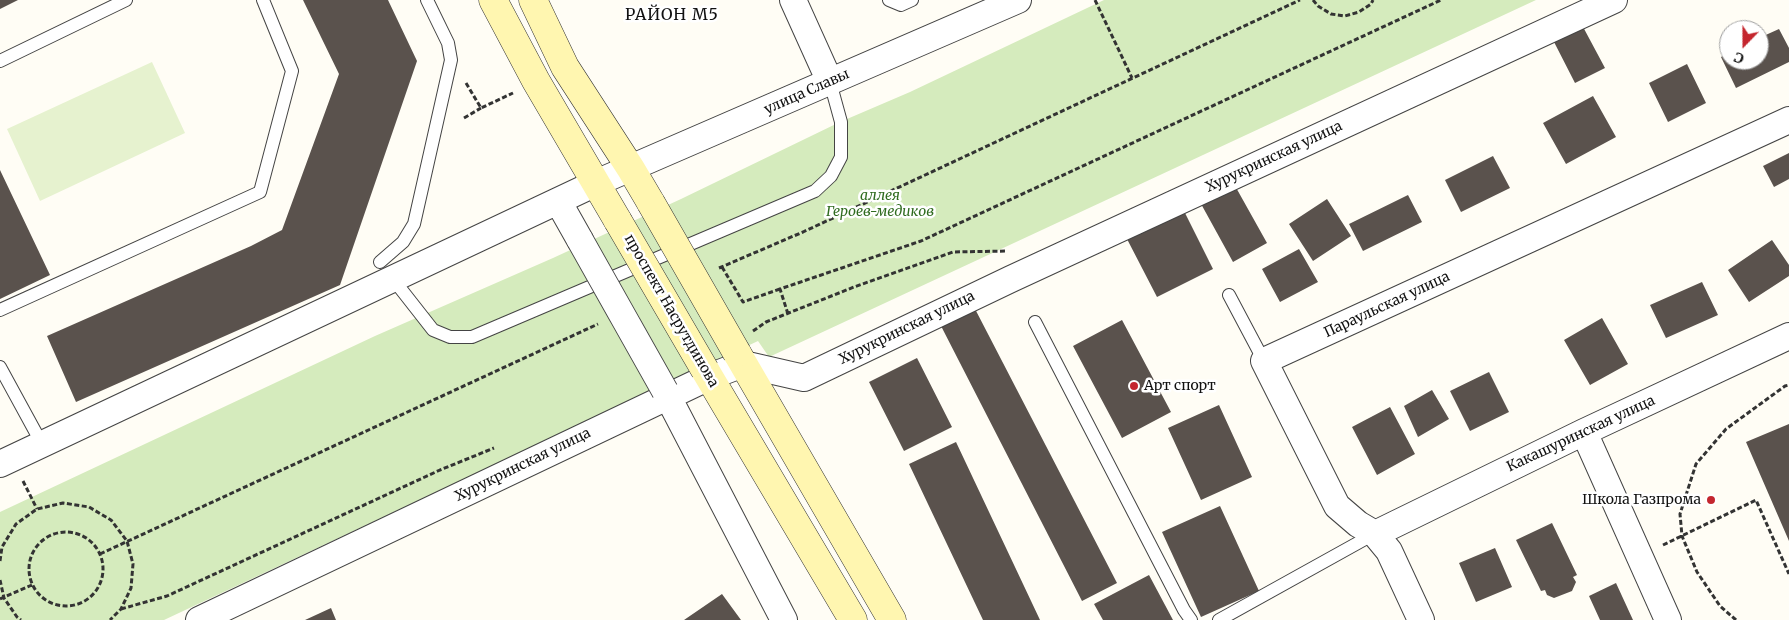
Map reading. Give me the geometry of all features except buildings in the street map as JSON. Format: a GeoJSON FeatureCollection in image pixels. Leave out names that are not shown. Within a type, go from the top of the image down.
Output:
{"type":"FeatureCollection","features":[{"type":"Feature","properties":{"kind":"main road","name":"проспект Насрутдинова"},"geometry":{"type":"LineString","coordinates":[[493,0],[536,82],[853,620]]}},
{"type":"Feature","properties":{"kind":"main road"},"geometry":{"type":"LineString","coordinates":[[532,0],[566,67],[631,169],[892,620]]}},
{"type":"Feature","properties":{"kind":"street"},"geometry":{"type":"LineString","coordinates":[[793,0],[830,82]]}},
{"type":"Feature","properties":{"kind":"street","name":"улица Славы"},"geometry":{"type":"LineString","coordinates":[[0,464],[386,270],[558,201],[1018,0]]}},
{"type":"Feature","properties":{"kind":"street","name":"Хурукринская улица"},"geometry":{"type":"LineString","coordinates":[[199,620],[740,359],[804,378],[995,286],[1614,0]]}},
{"type":"Feature","properties":{"kind":"street","name":"Параульская улица"},"geometry":{"type":"LineString","coordinates":[[1264,361],[1789,120]]}},
{"type":"Feature","properties":{"kind":"street"},"geometry":{"type":"LineString","coordinates":[[558,201],[666,394],[784,620]]}},
{"type":"Feature","properties":{"kind":"street","name":"Какашуринская улица"},"geometry":{"type":"LineString","coordinates":[[1374,534],[1584,432],[1789,336]]}},
{"type":"Feature","properties":{"kind":"street"},"geometry":{"type":"LineString","coordinates":[[1264,361],[1337,506],[1358,524],[1374,534],[1389,551],[1422,620]]}},
{"type":"Feature","properties":{"kind":"street"},"geometry":{"type":"LineString","coordinates":[[1584,432],[1668,620]]}},
{"type":"Feature","properties":{"kind":"lane"},"geometry":{"type":"LineString","coordinates":[[0,61],[126,0]]}},
{"type":"Feature","properties":{"kind":"lane"},"geometry":{"type":"LineString","coordinates":[[0,310],[260,192],[292,71],[263,0]]}},
{"type":"Feature","properties":{"kind":"lane"},"geometry":{"type":"LineString","coordinates":[[427,0],[448,43],[450,60],[414,224],[386,270],[433,330],[450,337],[472,337],[815,191],[831,176],[841,158],[840,122],[830,82]]}},
{"type":"Feature","properties":{"kind":"lane"},"geometry":{"type":"LineString","coordinates":[[889,0],[901,5],[912,0]]}},
{"type":"Feature","properties":{"kind":"lane"},"geometry":{"type":"LineString","coordinates":[[1229,295],[1264,361]]}},
{"type":"Feature","properties":{"kind":"lane"},"geometry":{"type":"LineString","coordinates":[[1035,322],[1184,610],[1191,620]]}},
{"type":"Feature","properties":{"kind":"lane"},"geometry":{"type":"LineString","coordinates":[[0,367],[42,444]]}},
{"type":"Feature","properties":{"kind":"lane"},"geometry":{"type":"LineString","coordinates":[[1219,620],[1374,534]]}},
{"type":"Feature","properties":{"kind":"path"},"geometry":{"type":"LineString","coordinates":[[1095,0],[1132,78]]}},
{"type":"Feature","properties":{"kind":"path"},"geometry":{"type":"LineString","coordinates":[[1313,0],[1318,6],[1331,14],[1345,16],[1359,12],[1371,4],[1373,0]]}},
{"type":"Feature","properties":{"kind":"path"},"geometry":{"type":"LineString","coordinates":[[722,267],[743,302],[921,241],[1441,0]]}},
{"type":"Feature","properties":{"kind":"path"},"geometry":{"type":"LineString","coordinates":[[464,118],[481,108]]}},
{"type":"Feature","properties":{"kind":"path"},"geometry":{"type":"LineString","coordinates":[[766,322],[854,287],[953,252],[1013,251]]}},
{"type":"Feature","properties":{"kind":"path"},"geometry":{"type":"LineString","coordinates":[[780,289],[788,314]]}},
{"type":"Feature","properties":{"kind":"path"},"geometry":{"type":"LineString","coordinates":[[1736,620],[1720,606],[1697,572],[1682,536],[1680,514],[1696,464],[1726,429],[1789,385]]}},
{"type":"Feature","properties":{"kind":"path"},"geometry":{"type":"LineString","coordinates":[[121,609],[167,596],[440,470],[503,444]]}},
{"type":"Feature","properties":{"kind":"path"},"geometry":{"type":"LineString","coordinates":[[1640,557],[1756,500],[1789,574]]}},
{"type":"Feature","properties":{"kind":"path"},"geometry":{"type":"LineString","coordinates":[[0,561],[2,547],[16,524],[37,509],[62,503],[88,507],[111,520],[126,542],[133,564],[131,588],[121,609],[110,620]]}},
{"type":"Feature","properties":{"kind":"path"},"geometry":{"type":"LineString","coordinates":[[63,532],[78,534],[91,541],[100,554],[103,568],[101,582],[93,594],[82,603],[67,607],[53,604],[40,597],[32,585],[28,571],[30,557],[37,544],[49,535],[63,532]]}},
{"type":"Feature","properties":{"kind":"path"},"geometry":{"type":"LineString","coordinates":[[0,580],[4,598],[21,620]]}},
{"type":"Feature","properties":{"kind":"path"},"geometry":{"type":"LineString","coordinates":[[0,600],[32,585]]}},
{"type":"Feature","properties":{"kind":"green space","name":"аллея Героев-медиков"},"geometry":{"type":"Polygon","coordinates":[[[1104,0],[1536,0],[769,357],[758,341],[164,620],[0,620],[0,512],[375,336],[553,258],[681,199],[840,122],[910,92],[1104,0]]]}},
{"type":"Feature","properties":{"kind":"green space"},"geometry":{"type":"Polygon","coordinates":[[[152,62],[185,133],[40,201],[7,129],[152,62]]]}},
{"type":"Feature","properties":{"kind":"place","name":"Арт спорт"},"geometry":{"type":"Point","coordinates":[1134,386]}},
{"type":"Feature","properties":{"kind":"place","name":"Школа Газпрома"},"geometry":{"type":"Point","coordinates":[1711,500]}},
{"type":"Feature","properties":{"kind":"district","name":"РАЙОН М5"},"geometry":{"type":"Point","coordinates":[672,15]}}]}
